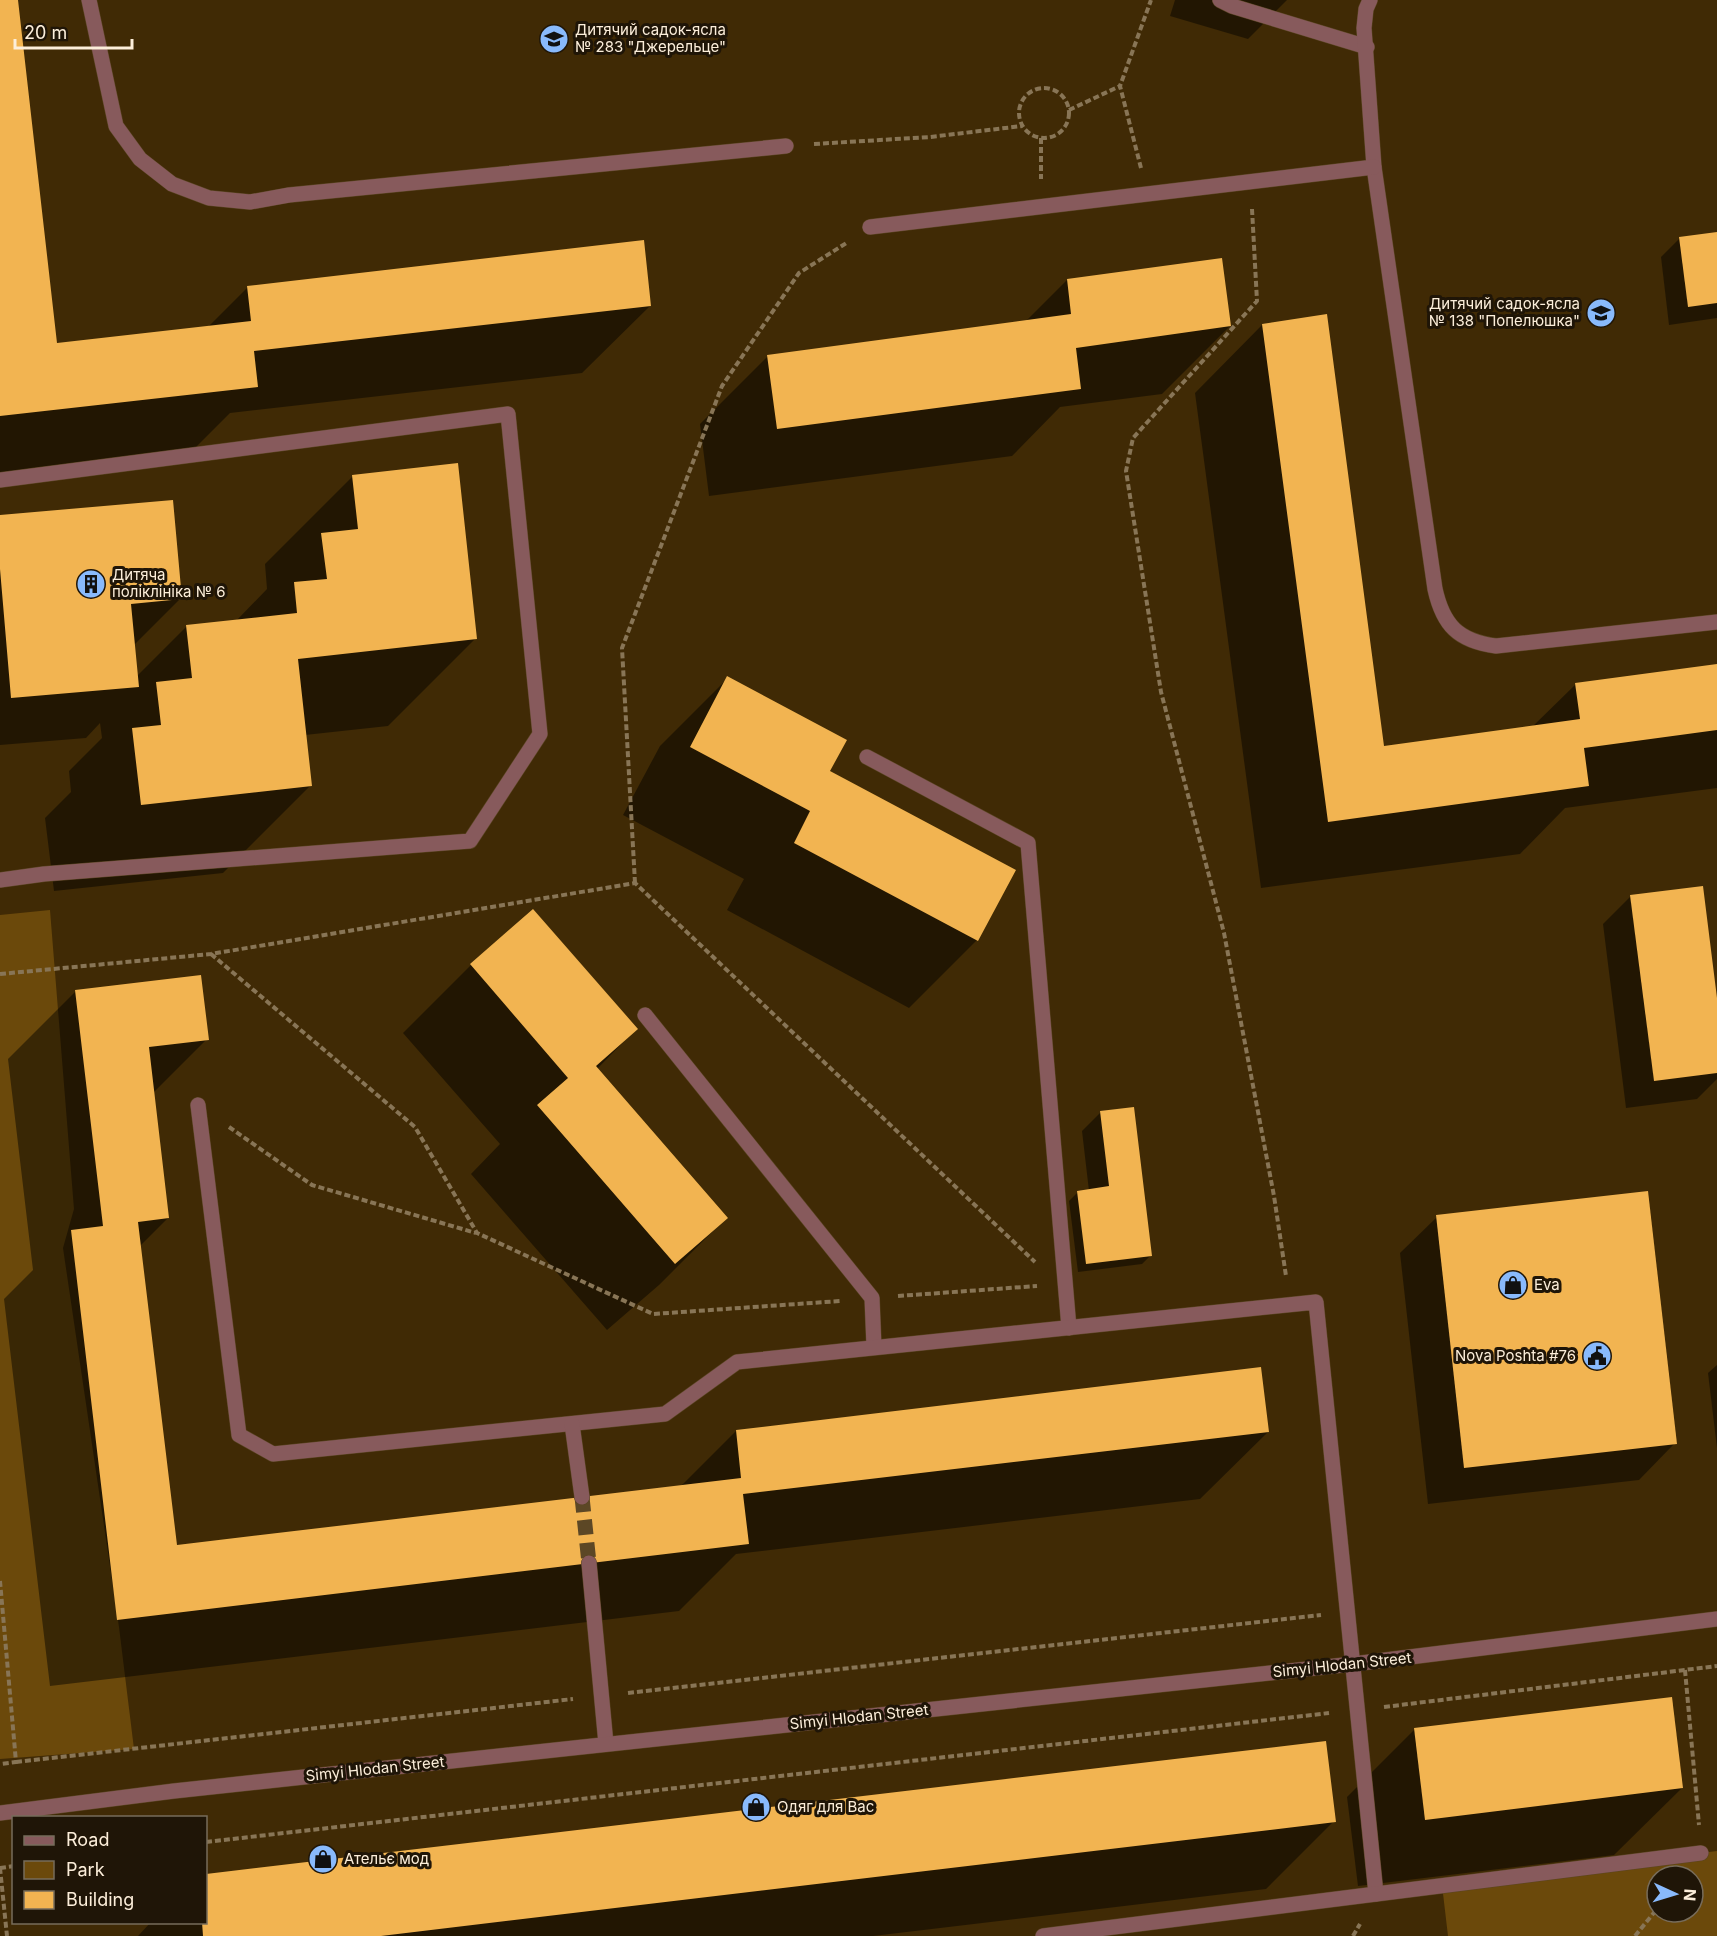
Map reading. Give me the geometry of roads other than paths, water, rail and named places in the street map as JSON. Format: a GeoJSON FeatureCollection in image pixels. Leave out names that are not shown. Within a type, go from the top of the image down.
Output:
{"type":"FeatureCollection","features":[{"type":"Feature","properties":{"kind":"street"},"geometry":{"type":"LineString","coordinates":[[89,0],[116,126],[140,159],[172,183],[209,198],[250,202],[289,195],[786,146]]}},
{"type":"Feature","properties":{"kind":"street"},"geometry":{"type":"LineString","coordinates":[[1220,0],[1232,6],[1367,47]]}},
{"type":"Feature","properties":{"kind":"street"},"geometry":{"type":"LineString","coordinates":[[1370,0],[1366,9],[1364,28],[1374,167],[1439,607],[1448,623],[1461,636],[1478,644],[1496,646],[1717,622]]}},
{"type":"Feature","properties":{"kind":"street"},"geometry":{"type":"LineString","coordinates":[[870,227],[1374,167]]}},
{"type":"Feature","properties":{"kind":"street"},"geometry":{"type":"LineString","coordinates":[[0,480],[508,414],[540,734],[470,841],[56,873],[0,880]]}},
{"type":"Feature","properties":{"kind":"street"},"geometry":{"type":"LineString","coordinates":[[867,757],[1028,843],[1069,1328]]}},
{"type":"Feature","properties":{"kind":"street"},"geometry":{"type":"LineString","coordinates":[[645,1016],[872,1298],[874,1347]]}},
{"type":"Feature","properties":{"kind":"street"},"geometry":{"type":"LineString","coordinates":[[198,1105],[239,1435],[273,1454],[665,1414],[737,1362],[1316,1302],[1376,1894]]}},
{"type":"Feature","properties":{"kind":"street"},"geometry":{"type":"LineString","coordinates":[[572,1424],[582,1497]]}},
{"type":"Feature","properties":{"kind":"street"},"geometry":{"type":"LineString","coordinates":[[589,1563],[606,1744]]}},
{"type":"Feature","properties":{"kind":"street","name":"Simyi Hlodan Street"},"geometry":{"type":"LineString","coordinates":[[0,1813],[186,1789],[1353,1664],[1717,1619]]}},
{"type":"Feature","properties":{"kind":"street"},"geometry":{"type":"LineString","coordinates":[[1043,1936],[1701,1853]]}},
{"type":"Feature","properties":{"kind":"tunnel"},"geometry":{"type":"LineString","coordinates":[[582,1497],[589,1563]]}},
{"type":"Feature","properties":{"kind":"place","name":"Дитячий садок-ясла № 283 \"Джерельце\""},"geometry":{"type":"Point","coordinates":[554,39]}},
{"type":"Feature","properties":{"kind":"place","name":"Дитячий садок-ясла № 138 \"Попелюшка\""},"geometry":{"type":"Point","coordinates":[1601,313]}},
{"type":"Feature","properties":{"kind":"place","name":"Дитяча поліклініка № 6"},"geometry":{"type":"Point","coordinates":[91,584]}},
{"type":"Feature","properties":{"kind":"place","name":"Eva"},"geometry":{"type":"Point","coordinates":[1513,1285]}},
{"type":"Feature","properties":{"kind":"place","name":"Nova Poshta #76"},"geometry":{"type":"Point","coordinates":[1597,1356]}},
{"type":"Feature","properties":{"kind":"place","name":"Одяг для Вас"},"geometry":{"type":"Point","coordinates":[756,1807]}},
{"type":"Feature","properties":{"kind":"place","name":"Ательє мод"},"geometry":{"type":"Point","coordinates":[323,1859]}}]}
